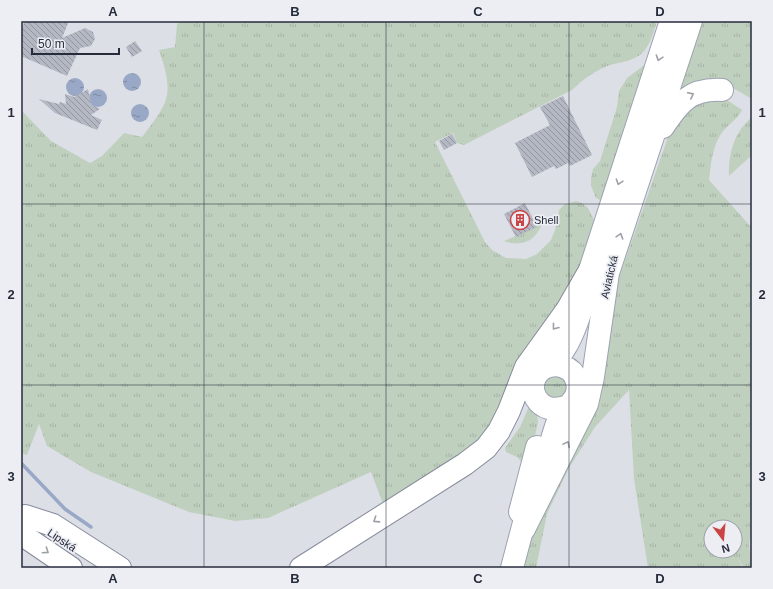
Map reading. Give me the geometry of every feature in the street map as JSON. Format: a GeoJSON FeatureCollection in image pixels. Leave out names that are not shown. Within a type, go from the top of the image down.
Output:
{"type":"FeatureCollection","features":[{"type":"Feature","properties":{"kind":"main road","name":"Aviatická"},"geometry":{"type":"LineString","coordinates":[[524,528],[587,404],[592,388],[599,272],[671,21]]}},
{"type":"Feature","properties":{"kind":"main road","name":"Aviatická"},"geometry":{"type":"LineString","coordinates":[[538,374],[556,360],[567,346],[589,284],[599,272],[650,147],[691,21]]}},
{"type":"Feature","properties":{"kind":"main road"},"geometry":{"type":"LineString","coordinates":[[650,147],[683,100],[704,90],[722,90]]}},
{"type":"Feature","properties":{"kind":"main road"},"geometry":{"type":"LineString","coordinates":[[512,568],[524,528],[528,508],[559,421],[577,396],[577,369],[580,350],[600,288],[599,272]]}},
{"type":"Feature","properties":{"kind":"main road"},"geometry":{"type":"LineString","coordinates":[[301,568],[477,457],[493,440],[509,411],[526,367],[567,310],[599,272]]}},
{"type":"Feature","properties":{"kind":"main road"},"geometry":{"type":"LineString","coordinates":[[409,499],[444,486],[480,464],[496,451],[518,422],[538,374],[554,365],[568,368],[573,373],[578,385]]}},
{"type":"Feature","properties":{"kind":"main road"},"geometry":{"type":"LineString","coordinates":[[502,568],[528,485],[541,428],[542,414],[534,392],[538,374]]}},
{"type":"Feature","properties":{"kind":"main road"},"geometry":{"type":"LineString","coordinates":[[538,401],[548,409],[557,410],[570,405]]}},
{"type":"Feature","properties":{"kind":"main road"},"geometry":{"type":"LineString","coordinates":[[22,521],[53,525],[120,568]]}},
{"type":"Feature","properties":{"kind":"main road","name":"Lipská"},"geometry":{"type":"LineString","coordinates":[[22,521],[71,568]]}},
{"type":"Feature","properties":{"kind":"main road","name":"Lipská"},"geometry":{"type":"LineString","coordinates":[[22,521],[103,568]]}},
{"type":"Feature","properties":{"kind":"green space"},"geometry":{"type":"Polygon","coordinates":[[[182,21],[657,21],[645,50],[631,60],[600,69],[587,77],[572,90],[464,145],[457,143],[453,133],[435,142],[485,242],[492,250],[506,258],[526,259],[537,254],[551,240],[555,230],[559,210],[565,204],[576,201],[582,203],[588,208],[594,222],[585,260],[491,435],[385,509],[371,472],[268,518],[235,521],[189,512],[91,472],[47,446],[39,424],[27,455],[21,453],[21,110],[51,141],[90,163],[102,156],[124,133],[142,137],[159,114],[167,96],[167,77],[159,50],[175,47],[177,24],[182,21]]]}},
{"type":"Feature","properties":{"kind":"green space"},"geometry":{"type":"Polygon","coordinates":[[[699,21],[752,21],[752,99],[731,87],[674,103],[699,21]]]}},
{"type":"Feature","properties":{"kind":"green space"},"geometry":{"type":"Polygon","coordinates":[[[643,66],[646,66],[604,202],[596,198],[591,186],[593,169],[600,161],[617,107],[619,91],[627,78],[643,66]]]}},
{"type":"Feature","properties":{"kind":"green space"},"geometry":{"type":"Polygon","coordinates":[[[724,98],[742,110],[723,131],[718,139],[712,156],[709,180],[752,228],[752,528],[749,544],[752,568],[744,568],[738,559],[743,559],[743,519],[703,519],[703,559],[738,559],[743,568],[648,568],[634,479],[629,390],[595,427],[569,468],[547,514],[536,568],[521,568],[532,527],[675,117],[686,105],[724,98]]]}},
{"type":"Feature","properties":{"kind":"green space"},"geometry":{"type":"Polygon","coordinates":[[[751,118],[752,155],[729,176],[733,144],[740,130],[751,118]]]}},
{"type":"Feature","properties":{"kind":"green space"},"geometry":{"type":"Polygon","coordinates":[[[543,221],[537,233],[528,241],[517,244],[504,241],[536,227],[536,225],[543,221]]]}},
{"type":"Feature","properties":{"kind":"green space"},"geometry":{"type":"Polygon","coordinates":[[[565,375],[569,392],[557,399],[548,397],[543,389],[547,376],[565,375]]]}},
{"type":"Feature","properties":{"kind":"green space"},"geometry":{"type":"Polygon","coordinates":[[[530,404],[537,413],[538,422],[528,469],[517,457],[506,452],[505,448],[520,427],[530,404]]]}},
{"type":"Feature","properties":{"kind":"water"},"geometry":{"type":"Polygon","coordinates":[[[132,73],[138,76],[141,82],[138,88],[132,91],[126,88],[123,82],[126,76],[132,73]]]}},
{"type":"Feature","properties":{"kind":"water"},"geometry":{"type":"Polygon","coordinates":[[[75,78],[81,81],[84,87],[81,93],[75,96],[69,93],[66,87],[69,81],[75,78]]]}},
{"type":"Feature","properties":{"kind":"water"},"geometry":{"type":"Polygon","coordinates":[[[98,89],[104,92],[107,98],[104,104],[98,107],[92,104],[89,98],[92,92],[98,89]]]}},
{"type":"Feature","properties":{"kind":"water"},"geometry":{"type":"Polygon","coordinates":[[[140,104],[146,107],[149,113],[146,119],[140,122],[134,119],[131,113],[134,107],[140,104]]]}},
{"type":"Feature","properties":{"kind":"building"},"geometry":{"type":"Polygon","coordinates":[[[25,21],[69,21],[62,38],[85,28],[93,32],[95,39],[91,46],[80,48],[67,76],[21,56],[21,29],[25,21]]]}},
{"type":"Feature","properties":{"kind":"building"},"geometry":{"type":"Polygon","coordinates":[[[135,41],[142,51],[132,57],[126,47],[135,41]]]}},
{"type":"Feature","properties":{"kind":"building"},"geometry":{"type":"Polygon","coordinates":[[[88,89],[91,104],[100,109],[91,115],[102,120],[97,130],[55,113],[39,99],[59,104],[60,102],[66,104],[65,94],[74,97],[88,89]]]}},
{"type":"Feature","properties":{"kind":"building"},"geometry":{"type":"Polygon","coordinates":[[[563,96],[592,155],[570,166],[568,163],[556,169],[554,166],[532,177],[515,143],[550,125],[540,107],[563,96]]]}},
{"type":"Feature","properties":{"kind":"building"},"geometry":{"type":"Polygon","coordinates":[[[452,134],[457,143],[444,150],[439,141],[452,134]]]}},
{"type":"Feature","properties":{"kind":"building","name":"Shell"},"geometry":{"type":"Polygon","coordinates":[[[525,203],[537,227],[516,237],[504,214],[525,203]]]}},
{"type":"Feature","properties":{"kind":"waterway"},"geometry":{"type":"LineString","coordinates":[[21,463],[65,509],[91,527]]}},
{"type":"Feature","properties":{"kind":"place","name":"Shell"},"geometry":{"type":"Point","coordinates":[520,220]}}]}
